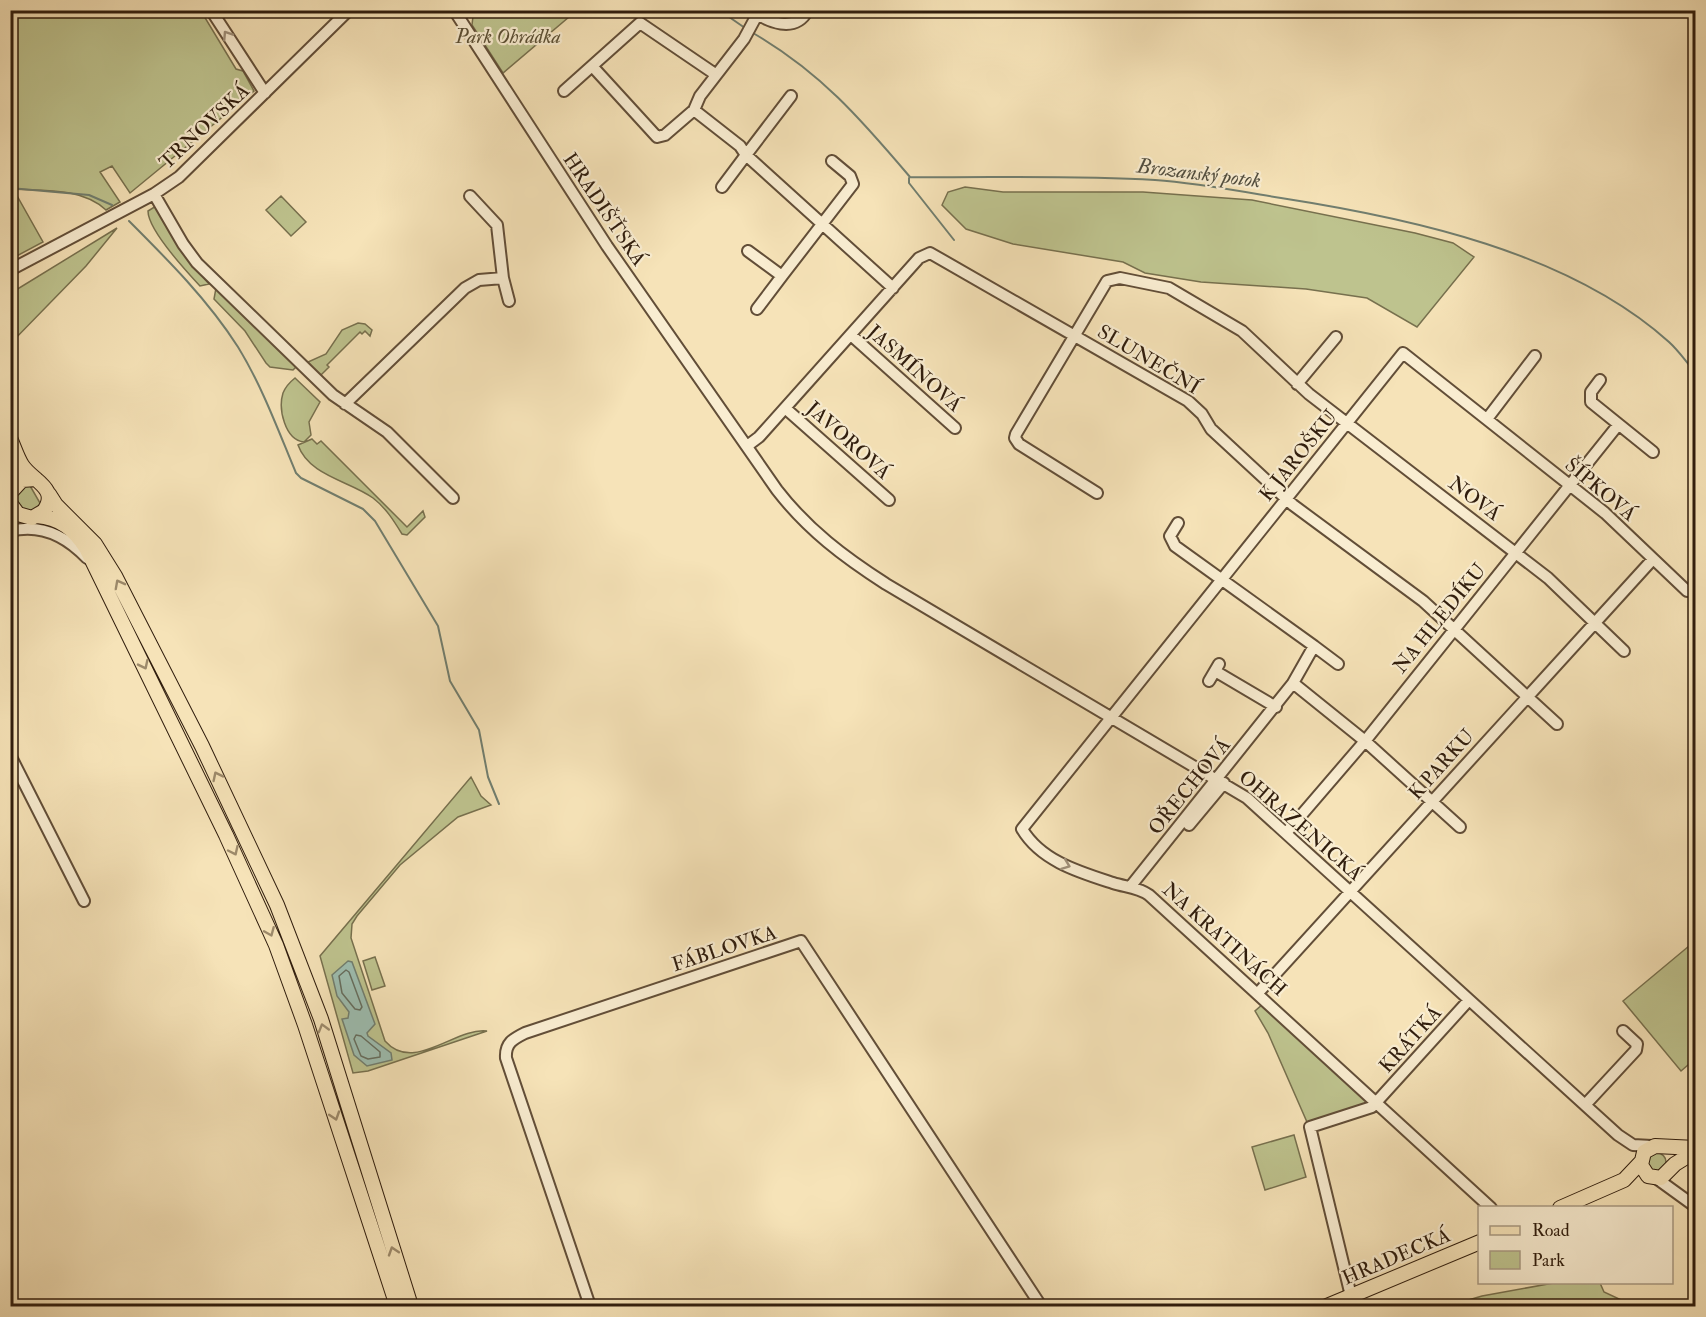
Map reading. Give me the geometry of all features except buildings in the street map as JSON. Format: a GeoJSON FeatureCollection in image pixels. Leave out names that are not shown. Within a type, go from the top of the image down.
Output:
{"type":"FeatureCollection","features":[{"type":"Feature","properties":{"kind":"main road"},"geometry":{"type":"LineString","coordinates":[[10,438],[22,465],[46,486],[56,505],[95,544],[115,576],[237,818],[277,905],[321,1018],[411,1306]]}},
{"type":"Feature","properties":{"kind":"main road"},"geometry":{"type":"LineString","coordinates":[[10,461],[14,478],[11,495],[16,518],[37,516],[57,520],[72,530],[100,575],[226,835],[276,945],[309,1036],[397,1306]]}},
{"type":"Feature","properties":{"kind":"main road"},"geometry":{"type":"LineString","coordinates":[[11,495],[22,480],[36,479]]}},
{"type":"Feature","properties":{"kind":"main road"},"geometry":{"type":"LineString","coordinates":[[37,516],[47,508],[49,494]]}},
{"type":"Feature","properties":{"kind":"main road"},"geometry":{"type":"LineString","coordinates":[[1565,1206],[1630,1176],[1646,1150],[1657,1146],[1695,1150]]}},
{"type":"Feature","properties":{"kind":"main road"},"geometry":{"type":"LineString","coordinates":[[1657,1146],[1670,1153],[1671,1170]]}},
{"type":"Feature","properties":{"kind":"main road"},"geometry":{"type":"LineString","coordinates":[[1614,1185],[1664,1177],[1695,1150]]}},
{"type":"Feature","properties":{"kind":"main road"},"geometry":{"type":"LineString","coordinates":[[1641,1160],[1644,1172],[1653,1178]]}},
{"type":"Feature","properties":{"kind":"main road","name":"HRADECKÁ"},"geometry":{"type":"LineString","coordinates":[[1327,1306],[1478,1242]]}},
{"type":"Feature","properties":{"kind":"street"},"geometry":{"type":"LineString","coordinates":[[211,10],[265,93]]}},
{"type":"Feature","properties":{"kind":"street"},"geometry":{"type":"LineString","coordinates":[[593,67],[657,137],[665,135],[694,110],[715,74],[744,39],[753,17],[777,24],[795,23],[802,19],[808,10]]}},
{"type":"Feature","properties":{"kind":"street","name":"TRNOVSKÁ"},"geometry":{"type":"LineString","coordinates":[[10,270],[154,194],[186,171],[346,13]]}},
{"type":"Feature","properties":{"kind":"street","name":"HRADIŠŤSKÁ"},"geometry":{"type":"LineString","coordinates":[[455,14],[607,246],[747,446]]}},
{"type":"Feature","properties":{"kind":"street"},"geometry":{"type":"LineString","coordinates":[[564,90],[593,67],[640,23],[715,74]]}},
{"type":"Feature","properties":{"kind":"street"},"geometry":{"type":"LineString","coordinates":[[722,187],[791,96]]}},
{"type":"Feature","properties":{"kind":"street"},"geometry":{"type":"LineString","coordinates":[[694,110],[740,146],[746,155],[821,225],[893,288]]}},
{"type":"Feature","properties":{"kind":"street"},"geometry":{"type":"LineString","coordinates":[[757,309],[854,181],[832,161]]}},
{"type":"Feature","properties":{"kind":"street"},"geometry":{"type":"LineString","coordinates":[[154,194],[183,244],[197,263],[345,404],[387,432],[453,498]]}},
{"type":"Feature","properties":{"kind":"street"},"geometry":{"type":"LineString","coordinates":[[470,196],[497,225],[503,278],[509,301]]}},
{"type":"Feature","properties":{"kind":"street"},"geometry":{"type":"LineString","coordinates":[[748,251],[782,276]]}},
{"type":"Feature","properties":{"kind":"street","name":"SLUNEČNÍ"},"geometry":{"type":"LineString","coordinates":[[747,446],[785,408],[920,258],[930,253],[1188,400],[1202,414],[1211,429],[1286,499],[1423,601],[1557,724]]}},
{"type":"Feature","properties":{"kind":"street"},"geometry":{"type":"LineString","coordinates":[[345,404],[454,296],[479,280],[503,278]]}},
{"type":"Feature","properties":{"kind":"street","name":"NOVÁ"},"geometry":{"type":"LineString","coordinates":[[1074,335],[1110,279],[1120,278],[1162,286],[1179,292],[1242,331],[1297,384],[1516,552],[1548,578],[1624,651]]}},
{"type":"Feature","properties":{"kind":"street","name":"JASMÍNOVÁ"},"geometry":{"type":"LineString","coordinates":[[851,335],[955,428]]}},
{"type":"Feature","properties":{"kind":"street"},"geometry":{"type":"LineString","coordinates":[[1074,335],[1015,438],[1019,444],[1096,493]]}},
{"type":"Feature","properties":{"kind":"street"},"geometry":{"type":"LineString","coordinates":[[1297,384],[1336,337]]}},
{"type":"Feature","properties":{"kind":"street","name":"K JAROŠKU"},"geometry":{"type":"LineString","coordinates":[[1111,716],[1403,353]]}},
{"type":"Feature","properties":{"kind":"street","name":"ŠÍPKOVÁ"},"geometry":{"type":"LineString","coordinates":[[1403,353],[1605,513],[1687,591]]}},
{"type":"Feature","properties":{"kind":"street"},"geometry":{"type":"LineString","coordinates":[[1487,419],[1535,356]]}},
{"type":"Feature","properties":{"kind":"street"},"geometry":{"type":"LineString","coordinates":[[1600,380],[1591,392],[1591,402],[1653,452]]}},
{"type":"Feature","properties":{"kind":"street","name":"JAVOROVÁ"},"geometry":{"type":"LineString","coordinates":[[785,408],[889,500]]}},
{"type":"Feature","properties":{"kind":"street","name":"NA HLEDÍKU"},"geometry":{"type":"LineString","coordinates":[[1286,833],[1365,741],[1618,424]]}},
{"type":"Feature","properties":{"kind":"street","name":"OHRAZENICKÁ"},"geometry":{"type":"LineString","coordinates":[[747,446],[804,523],[842,555],[886,584],[1220,781],[1258,807],[1618,1135],[1641,1160]]}},
{"type":"Feature","properties":{"kind":"street"},"geometry":{"type":"LineString","coordinates":[[1178,523],[1170,536],[1171,543],[1212,570],[1248,600],[1338,664]]}},
{"type":"Feature","properties":{"kind":"street"},"geometry":{"type":"LineString","coordinates":[[10,531],[31,528],[55,533],[81,552],[100,575]]}},
{"type":"Feature","properties":{"kind":"street","name":"K PARKU"},"geometry":{"type":"LineString","coordinates":[[1258,993],[1526,696],[1653,560]]}},
{"type":"Feature","properties":{"kind":"street","name":"OŘECHOVÁ"},"geometry":{"type":"LineString","coordinates":[[1135,888],[1276,706],[1293,683],[1314,646]]}},
{"type":"Feature","properties":{"kind":"street"},"geometry":{"type":"LineString","coordinates":[[1209,681],[1217,667],[1276,706]]}},
{"type":"Feature","properties":{"kind":"street"},"geometry":{"type":"LineString","coordinates":[[1293,683],[1365,741],[1460,827]]}},
{"type":"Feature","properties":{"kind":"street","name":"NA KRATINÁCH"},"geometry":{"type":"LineString","coordinates":[[1111,716],[1022,829],[1049,858],[1135,888],[1258,993],[1489,1206]]}},
{"type":"Feature","properties":{"kind":"street"},"geometry":{"type":"LineString","coordinates":[[10,754],[84,901]]}},
{"type":"Feature","properties":{"kind":"street","name":"FÁBLOVKA"},"geometry":{"type":"LineString","coordinates":[[590,1306],[506,1058],[507,1047],[513,1039],[525,1033],[801,941],[1041,1306]]}},
{"type":"Feature","properties":{"kind":"street","name":"KRÁTKÁ"},"geometry":{"type":"LineString","coordinates":[[1377,1102],[1469,1000]]}},
{"type":"Feature","properties":{"kind":"street"},"geometry":{"type":"LineString","coordinates":[[1585,1105],[1637,1048],[1635,1042],[1623,1031]]}},
{"type":"Feature","properties":{"kind":"street"},"geometry":{"type":"LineString","coordinates":[[1351,1296],[1309,1129],[1315,1123],[1367,1110],[1377,1102]]}},
{"type":"Feature","properties":{"kind":"street","name":"OHRAZENICKÁ"},"geometry":{"type":"LineString","coordinates":[[1618,1135],[1633,1145],[1657,1146]]}},
{"type":"Feature","properties":{"kind":"street"},"geometry":{"type":"LineString","coordinates":[[1671,1170],[1674,1184],[1692,1203]]}},
{"type":"Feature","properties":{"kind":"street"},"geometry":{"type":"LineString","coordinates":[[1653,1178],[1692,1203]]}},
{"type":"Feature","properties":{"kind":"green space"},"geometry":{"type":"Polygon","coordinates":[[[10,11],[201,11],[236,69],[243,71],[254,91],[130,193],[112,166],[100,172],[120,202],[106,210],[85,197],[73,194],[48,190],[11,189],[10,11]]]}},
{"type":"Feature","properties":{"kind":"green space","name":"Park Ohrádka"},"geometry":{"type":"Polygon","coordinates":[[[463,11],[576,11],[503,73],[472,25],[473,16],[463,11]]]}},
{"type":"Feature","properties":{"kind":"green space"},"geometry":{"type":"Polygon","coordinates":[[[965,187],[1003,192],[1143,192],[1252,200],[1415,233],[1453,243],[1474,257],[1417,327],[1367,298],[1306,289],[1201,282],[1145,273],[1123,262],[1013,244],[966,229],[942,205],[948,192],[965,187]]]}},
{"type":"Feature","properties":{"kind":"green space"},"geometry":{"type":"Polygon","coordinates":[[[11,194],[16,194],[43,242],[11,259],[11,194]]]}},
{"type":"Feature","properties":{"kind":"green space"},"geometry":{"type":"Polygon","coordinates":[[[281,196],[306,222],[291,236],[266,210],[281,196]]]}},
{"type":"Feature","properties":{"kind":"green space"},"geometry":{"type":"Polygon","coordinates":[[[156,206],[186,257],[209,284],[200,286],[177,261],[154,229],[148,211],[156,206]]]}},
{"type":"Feature","properties":{"kind":"green space"},"geometry":{"type":"Polygon","coordinates":[[[117,228],[86,266],[11,343],[11,293],[117,228]]]}},
{"type":"Feature","properties":{"kind":"green space"},"geometry":{"type":"Polygon","coordinates":[[[216,288],[298,365],[293,370],[270,367],[266,363],[245,331],[214,299],[216,288]]]}},
{"type":"Feature","properties":{"kind":"green space"},"geometry":{"type":"Polygon","coordinates":[[[358,323],[365,324],[372,330],[370,336],[365,331],[362,334],[360,332],[327,365],[329,367],[320,376],[308,362],[326,354],[342,330],[358,323]]]}},
{"type":"Feature","properties":{"kind":"green space"},"geometry":{"type":"Polygon","coordinates":[[[295,378],[320,402],[309,422],[311,435],[304,442],[292,436],[282,415],[283,393],[295,378]]]}},
{"type":"Feature","properties":{"kind":"green space"},"geometry":{"type":"Polygon","coordinates":[[[312,439],[317,444],[321,441],[407,527],[423,511],[425,517],[407,535],[402,534],[386,510],[373,498],[320,471],[311,464],[298,445],[312,439]]]}},
{"type":"Feature","properties":{"kind":"green space"},"geometry":{"type":"Polygon","coordinates":[[[29,484],[40,503],[36,510],[25,511],[18,504],[16,497],[18,490],[29,484]]]}},
{"type":"Feature","properties":{"kind":"green space"},"geometry":{"type":"Polygon","coordinates":[[[471,777],[481,796],[491,805],[458,817],[400,865],[357,916],[352,924],[351,938],[385,1041],[396,1050],[409,1053],[422,1051],[475,1032],[487,1031],[368,1071],[353,1073],[320,956],[471,777]]]}},
{"type":"Feature","properties":{"kind":"green space"},"geometry":{"type":"Polygon","coordinates":[[[1695,941],[1695,1059],[1681,1071],[1623,1001],[1695,941]]]}},
{"type":"Feature","properties":{"kind":"green space"},"geometry":{"type":"Polygon","coordinates":[[[375,957],[385,986],[372,990],[363,961],[375,957]]]}},
{"type":"Feature","properties":{"kind":"green space"},"geometry":{"type":"Polygon","coordinates":[[[1263,1004],[1371,1102],[1307,1122],[1268,1033],[1255,1011],[1263,1004]]]}},
{"type":"Feature","properties":{"kind":"green space"},"geometry":{"type":"Polygon","coordinates":[[[1294,1135],[1306,1177],[1265,1190],[1252,1147],[1294,1135]]]}},
{"type":"Feature","properties":{"kind":"green space"},"geometry":{"type":"Polygon","coordinates":[[[1657,1153],[1664,1155],[1666,1162],[1664,1169],[1657,1171],[1650,1169],[1648,1162],[1650,1155],[1657,1153]]]}},
{"type":"Feature","properties":{"kind":"green space"},"geometry":{"type":"Polygon","coordinates":[[[1548,1284],[1600,1284],[1604,1292],[1634,1306],[1448,1306],[1482,1296],[1548,1284]]]}},
{"type":"Feature","properties":{"kind":"water"},"geometry":{"type":"Polygon","coordinates":[[[348,961],[352,962],[375,1024],[367,1033],[368,1036],[391,1053],[392,1060],[367,1066],[354,1055],[342,1019],[348,1018],[349,1012],[337,996],[332,975],[348,961]]]}},
{"type":"Feature","properties":{"kind":"waterway","name":"Brozanský potok"},"geometry":{"type":"LineString","coordinates":[[719,10],[745,28]]}},
{"type":"Feature","properties":{"kind":"waterway","name":"Brozanský potok"},"geometry":{"type":"LineString","coordinates":[[753,33],[819,80],[874,135],[910,177],[1125,178],[1171,181],[1382,216],[1486,244],[1536,262],[1584,284],[1629,311],[1669,342],[1696,373]]}},
{"type":"Feature","properties":{"kind":"waterway"},"geometry":{"type":"LineString","coordinates":[[909,178],[909,183],[954,240]]}},
{"type":"Feature","properties":{"kind":"waterway"},"geometry":{"type":"LineString","coordinates":[[10,188],[89,195],[112,205]]}},
{"type":"Feature","properties":{"kind":"waterway"},"geometry":{"type":"LineString","coordinates":[[129,221],[201,297],[238,347],[262,393],[296,473],[301,478],[363,509],[375,521],[438,626],[450,681],[479,730],[488,777],[499,804]]}}]}
